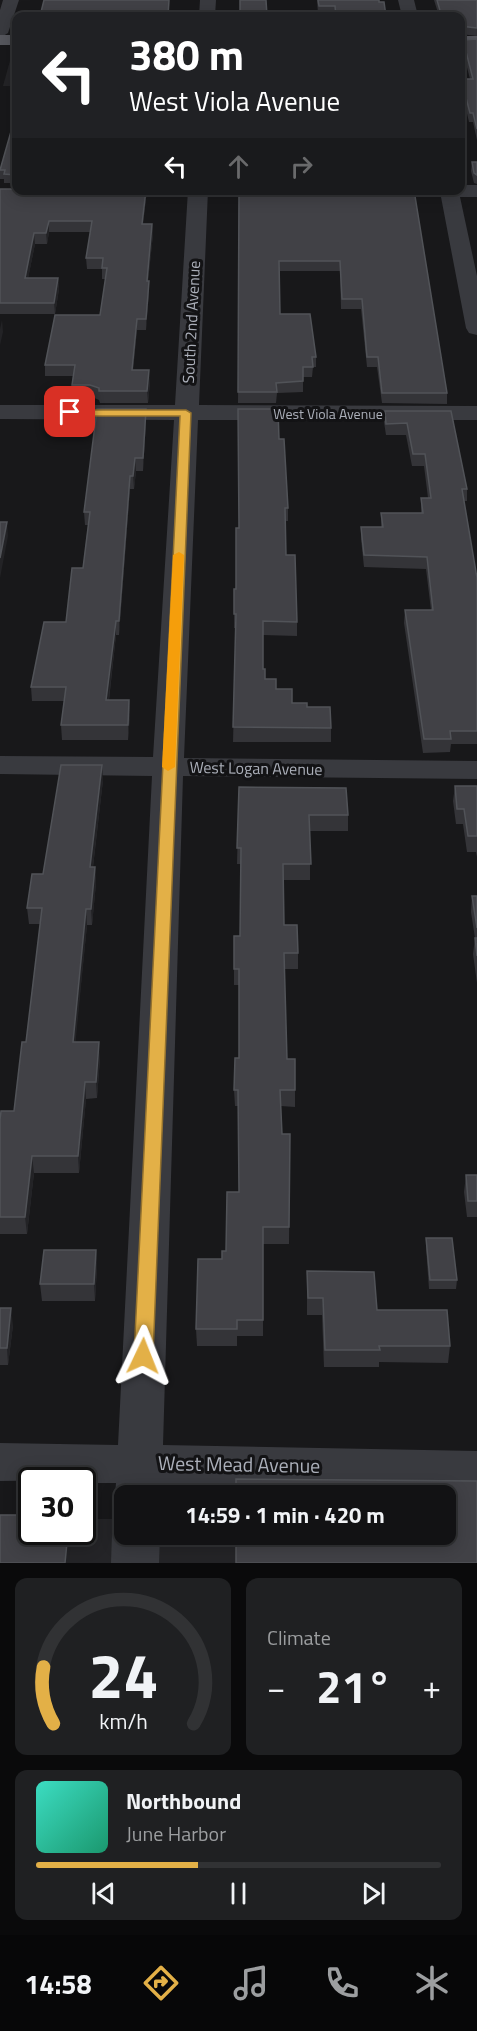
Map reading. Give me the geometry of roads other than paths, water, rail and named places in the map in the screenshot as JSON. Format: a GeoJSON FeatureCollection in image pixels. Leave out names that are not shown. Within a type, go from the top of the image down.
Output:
{"type":"FeatureCollection","features":[{"type":"Feature","properties":{"kind":"street"},"geometry":{"type":"LineString","coordinates":[[0,33],[11,0]]}},
{"type":"Feature","properties":{"kind":"street","name":"South 2nd Avenue"},"geometry":{"type":"LineString","coordinates":[[138,1479],[168,767],[198,195]]}},
{"type":"Feature","properties":{"kind":"street"},"geometry":{"type":"LineString","coordinates":[[450,195],[477,327]]}},
{"type":"Feature","properties":{"kind":"street","name":"West Viola Avenue"},"geometry":{"type":"LineString","coordinates":[[0,412],[477,413]]}},
{"type":"Feature","properties":{"kind":"street","name":"West Logan Avenue"},"geometry":{"type":"LineString","coordinates":[[0,765],[477,770]]}},
{"type":"Feature","properties":{"kind":"street","name":"West Mead Avenue"},"geometry":{"type":"LineString","coordinates":[[0,1462],[138,1479],[477,1470]]}},
{"type":"Feature","properties":{"kind":"street"},"geometry":{"type":"LineString","coordinates":[[135,1563],[136,1545]]}}]}
